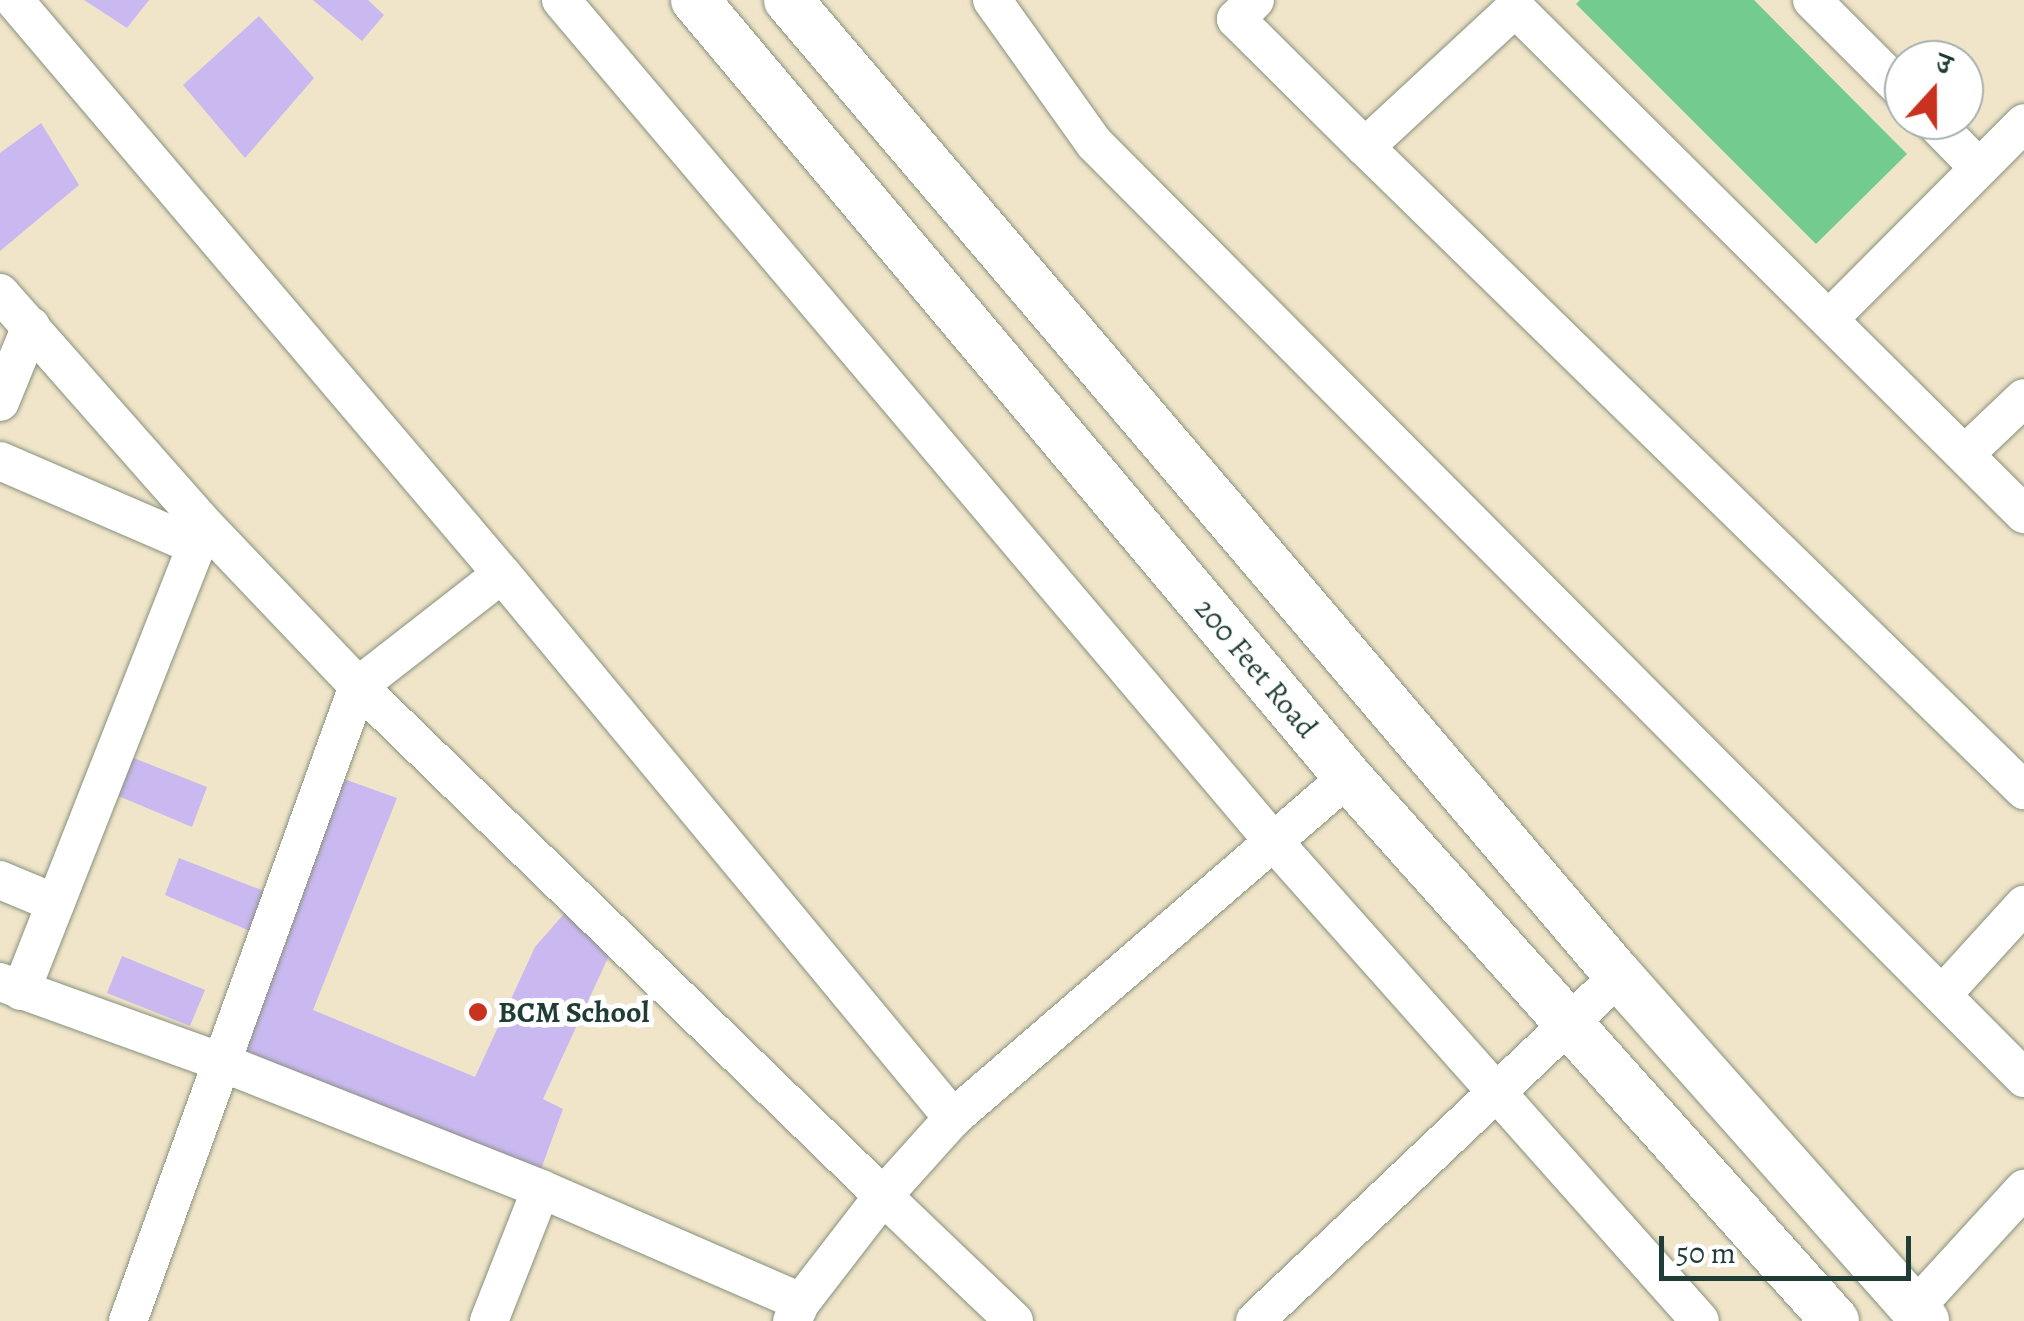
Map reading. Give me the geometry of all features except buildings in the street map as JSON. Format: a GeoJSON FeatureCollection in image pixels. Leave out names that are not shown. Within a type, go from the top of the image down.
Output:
{"type":"FeatureCollection","features":[{"type":"Feature","properties":{"kind":"street"},"geometry":{"type":"LineString","coordinates":[[14,0],[502,574],[953,1118]]}},
{"type":"Feature","properties":{"kind":"street"},"geometry":{"type":"LineString","coordinates":[[561,0],[1273,841],[1700,1321]]}},
{"type":"Feature","properties":{"kind":"street","name":"200 Feet Road"},"geometry":{"type":"LineString","coordinates":[[695,0],[1348,777],[1835,1321]]}},
{"type":"Feature","properties":{"kind":"street"},"geometry":{"type":"LineString","coordinates":[[788,0],[1619,976],[1920,1315],[2024,1189]]}},
{"type":"Feature","properties":{"kind":"street"},"geometry":{"type":"LineString","coordinates":[[992,0],[1094,143],[2024,1078]]}},
{"type":"Feature","properties":{"kind":"street"},"geometry":{"type":"LineString","coordinates":[[1255,0],[1236,20],[2024,790]]}},
{"type":"Feature","properties":{"kind":"street"},"geometry":{"type":"LineString","coordinates":[[1812,0],[1884,72]]}},
{"type":"Feature","properties":{"kind":"street"},"geometry":{"type":"LineString","coordinates":[[1365,147],[1520,4],[2024,514]]}},
{"type":"Feature","properties":{"kind":"street"},"geometry":{"type":"LineString","coordinates":[[1830,318],[2024,123]]}},
{"type":"Feature","properties":{"kind":"street"},"geometry":{"type":"LineString","coordinates":[[1952,140],[1979,168]]}},
{"type":"Feature","properties":{"kind":"street"},"geometry":{"type":"LineString","coordinates":[[0,293],[198,533],[1014,1321]]}},
{"type":"Feature","properties":{"kind":"street"},"geometry":{"type":"LineString","coordinates":[[0,402],[31,326]]}},
{"type":"Feature","properties":{"kind":"street"},"geometry":{"type":"LineString","coordinates":[[1965,454],[2024,398]]}},
{"type":"Feature","properties":{"kind":"street"},"geometry":{"type":"LineString","coordinates":[[0,461],[198,533]]}},
{"type":"Feature","properties":{"kind":"street"},"geometry":{"type":"LineString","coordinates":[[198,533],[55,903],[10,986],[218,1061],[541,1189],[797,1312],[883,1196],[953,1118],[1348,777]]}},
{"type":"Feature","properties":{"kind":"street"},"geometry":{"type":"LineString","coordinates":[[128,1321],[218,1061],[358,686],[502,574]]}},
{"type":"Feature","properties":{"kind":"street"},"geometry":{"type":"LineString","coordinates":[[0,880],[55,903]]}},
{"type":"Feature","properties":{"kind":"street"},"geometry":{"type":"LineString","coordinates":[[1942,995],[2024,905]]}},
{"type":"Feature","properties":{"kind":"street"},"geometry":{"type":"LineString","coordinates":[[1255,1321],[1619,976]]}},
{"type":"Feature","properties":{"kind":"street"},"geometry":{"type":"LineString","coordinates":[[489,1321],[541,1189]]}},
{"type":"Feature","properties":{"kind":"green space"},"geometry":{"type":"Polygon","coordinates":[[[1580,0],[1754,0],[1884,131],[1884,140],[1893,140],[1907,154],[1816,244],[1576,4],[1580,0]]]}},
{"type":"Feature","properties":{"kind":"place","name":"BCM School"},"geometry":{"type":"Point","coordinates":[478,1012]}}]}
